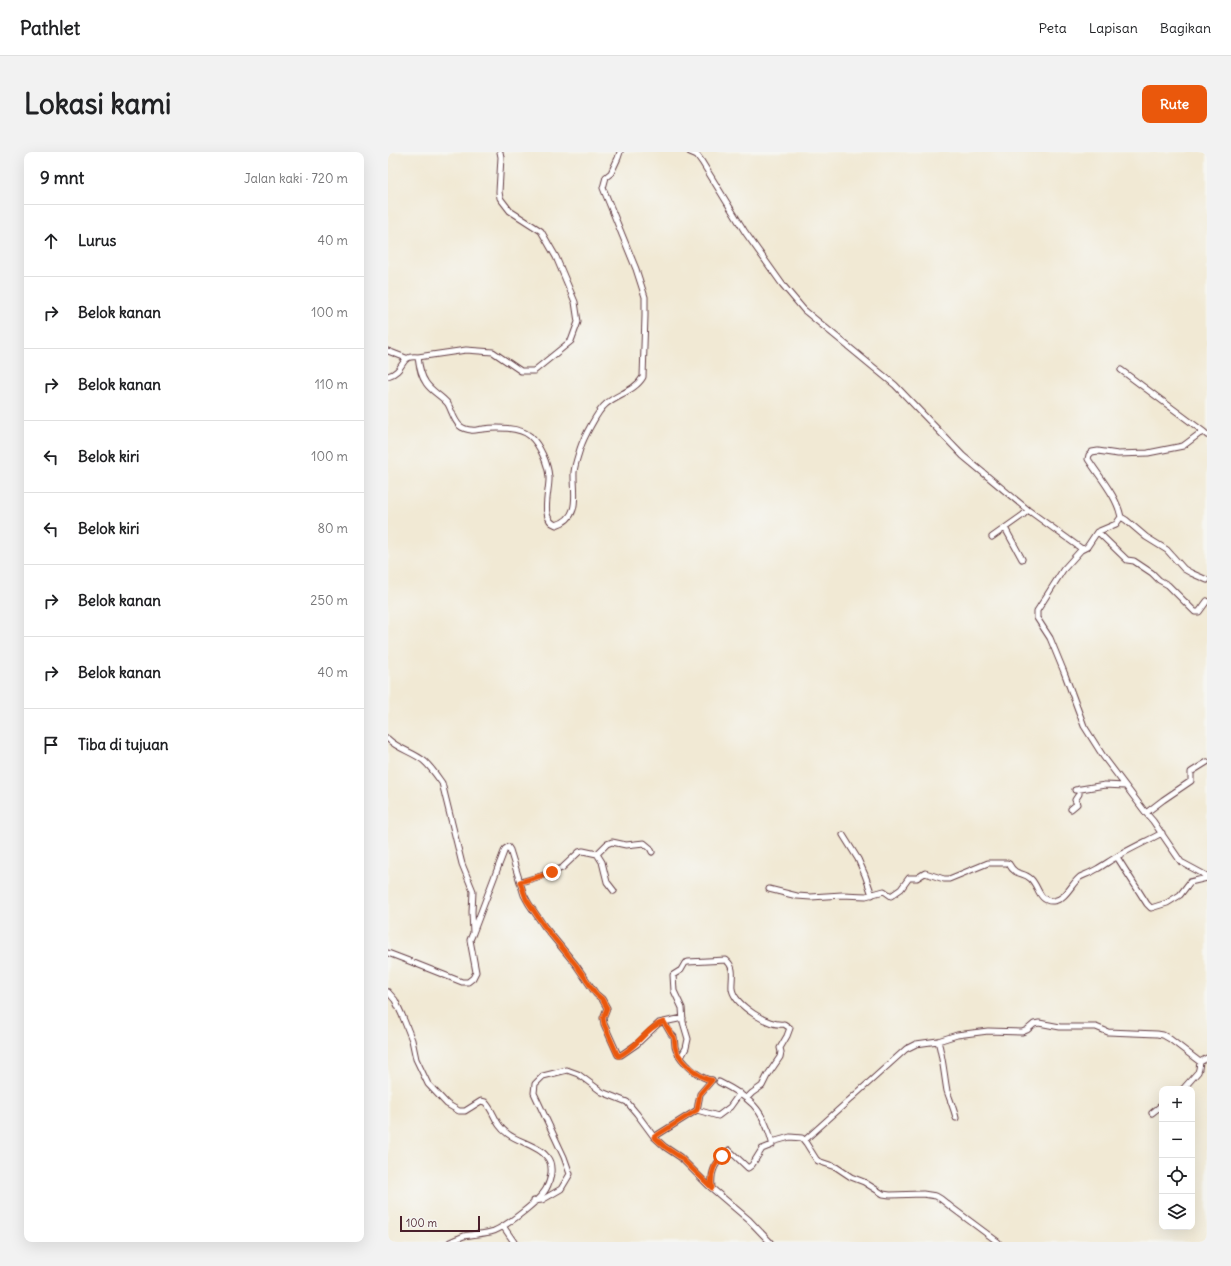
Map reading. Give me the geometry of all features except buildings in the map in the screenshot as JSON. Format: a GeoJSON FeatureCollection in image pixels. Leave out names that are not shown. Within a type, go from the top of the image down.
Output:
{"type":"FeatureCollection","features":[{"type":"Feature","properties":{"kind":"street"},"geometry":{"type":"LineString","coordinates":[[388,351],[406,358],[466,350],[492,352],[521,371],[534,371],[571,341],[578,322],[575,302],[556,257],[541,231],[510,211],[500,198],[500,152]]}},
{"type":"Feature","properties":{"kind":"street"},"geometry":{"type":"LineString","coordinates":[[418,357],[420,369],[425,382],[447,404],[460,425],[471,430],[491,428],[515,430],[521,431],[530,436],[543,455],[547,466],[549,479],[546,513],[550,521],[556,524],[567,519],[573,512],[575,501],[574,472],[576,460],[585,437],[605,404],[630,389],[643,377],[645,297],[636,269],[603,188],[606,177],[611,173],[620,152]]}},
{"type":"Feature","properties":{"kind":"street"},"geometry":{"type":"LineString","coordinates":[[690,152],[697,156],[702,162],[745,232],[782,284],[804,310],[894,385],[963,456],[1028,510],[1082,549]]}},
{"type":"Feature","properties":{"kind":"street"},"geometry":{"type":"LineString","coordinates":[[388,376],[395,374],[398,371],[406,358]]}},
{"type":"Feature","properties":{"kind":"street"},"geometry":{"type":"LineString","coordinates":[[1121,370],[1205,434]]}},
{"type":"Feature","properties":{"kind":"street"},"geometry":{"type":"LineString","coordinates":[[1205,434],[1199,434],[1183,446],[1169,449],[1148,453],[1118,454],[1098,451],[1092,452],[1088,459],[1109,491],[1121,517],[1146,537],[1167,550],[1184,568],[1207,580]]}},
{"type":"Feature","properties":{"kind":"street"},"geometry":{"type":"LineString","coordinates":[[992,537],[1028,510]]}},
{"type":"Feature","properties":{"kind":"street"},"geometry":{"type":"LineString","coordinates":[[1121,517],[1116,524],[1097,532],[1087,547],[1082,549],[1063,570],[1037,611],[1037,618],[1050,638],[1084,726],[1102,756],[1153,820],[1182,862],[1207,877]]}},
{"type":"Feature","properties":{"kind":"street"},"geometry":{"type":"LineString","coordinates":[[1005,528],[1022,559]]}},
{"type":"Feature","properties":{"kind":"street"},"geometry":{"type":"LineString","coordinates":[[1098,532],[1127,560],[1134,561],[1168,585],[1195,612],[1199,612],[1207,601]]}},
{"type":"Feature","properties":{"kind":"street"},"geometry":{"type":"LineString","coordinates":[[388,739],[424,761],[442,783],[462,864],[473,891],[473,933]]}},
{"type":"Feature","properties":{"kind":"street"},"geometry":{"type":"LineString","coordinates":[[1146,813],[1191,781],[1191,772],[1207,762]]}},
{"type":"Feature","properties":{"kind":"street"},"geometry":{"type":"LineString","coordinates":[[1071,809],[1077,804],[1075,800],[1079,794],[1077,789],[1105,785],[1125,786]]}},
{"type":"Feature","properties":{"kind":"street"},"geometry":{"type":"LineString","coordinates":[[768,889],[803,897],[842,894],[863,896],[884,891],[891,896],[909,878],[917,878],[924,873],[949,879],[988,863],[1007,863],[1011,869],[1017,873],[1031,878],[1040,895],[1044,899],[1054,901],[1067,893],[1082,876],[1087,875],[1117,856],[1162,833]]}},
{"type":"Feature","properties":{"kind":"street"},"geometry":{"type":"LineString","coordinates":[[843,835],[858,859],[872,895]]}},
{"type":"Feature","properties":{"kind":"street"},"geometry":{"type":"LineString","coordinates":[[597,854],[605,845],[612,842],[626,845],[644,843],[652,852]]}},
{"type":"Feature","properties":{"kind":"street"},"geometry":{"type":"LineString","coordinates":[[388,954],[429,968],[457,981],[468,982],[473,978],[476,972],[470,940],[506,848],[508,847],[510,849],[526,899],[544,926],[576,965],[596,994],[605,1003],[607,1008],[603,1018],[604,1024],[618,1055],[621,1055],[637,1044],[654,1026],[659,1023],[683,1018]]}},
{"type":"Feature","properties":{"kind":"street"},"geometry":{"type":"LineString","coordinates":[[520,882],[562,868],[579,852],[583,851],[597,854]]}},
{"type":"Feature","properties":{"kind":"street"},"geometry":{"type":"LineString","coordinates":[[597,854],[603,866],[607,882],[614,891]]}},
{"type":"Feature","properties":{"kind":"street"},"geometry":{"type":"LineString","coordinates":[[1117,856],[1151,908],[1167,903],[1180,895],[1190,882],[1207,877]]}},
{"type":"Feature","properties":{"kind":"street"},"geometry":{"type":"LineString","coordinates":[[681,1056],[686,1048],[688,1039],[682,1008],[673,986],[674,974],[681,970],[686,962],[723,960],[729,962],[733,978],[733,992],[746,1009],[776,1024],[784,1024],[789,1027],[790,1031],[780,1048],[780,1057],[762,1086],[747,1098]]}},
{"type":"Feature","properties":{"kind":"street"},"geometry":{"type":"LineString","coordinates":[[388,992],[395,1000],[412,1040],[416,1059],[422,1074],[428,1084],[447,1104],[459,1111],[465,1111],[481,1102],[485,1102],[490,1108],[495,1120],[508,1135],[541,1151],[548,1157],[551,1177],[547,1188],[513,1220],[492,1231],[464,1236],[450,1242]]}},
{"type":"Feature","properties":{"kind":"street"},"geometry":{"type":"LineString","coordinates":[[654,1137],[697,1110],[700,1094],[712,1080],[702,1077],[683,1061],[675,1048],[674,1037],[664,1022]]}},
{"type":"Feature","properties":{"kind":"street"},"geometry":{"type":"LineString","coordinates":[[805,1140],[906,1049],[916,1044],[938,1041],[957,1035],[982,1032],[1022,1032],[1034,1024],[1039,1023],[1060,1027],[1096,1027],[1108,1032],[1151,1033],[1163,1035],[1200,1062]]}},
{"type":"Feature","properties":{"kind":"street"},"geometry":{"type":"LineString","coordinates":[[938,1041],[948,1092],[956,1118]]}},
{"type":"Feature","properties":{"kind":"street"},"geometry":{"type":"LineString","coordinates":[[1200,1062],[1207,1058]]}},
{"type":"Feature","properties":{"kind":"street"},"geometry":{"type":"LineString","coordinates":[[1186,1086],[1200,1069],[1200,1062]]}},
{"type":"Feature","properties":{"kind":"street"},"geometry":{"type":"LineString","coordinates":[[534,1201],[542,1200],[561,1189],[570,1174],[564,1157],[534,1094],[535,1084],[543,1076],[567,1070],[578,1074],[602,1092],[627,1102],[654,1137],[665,1147],[680,1157],[712,1188],[749,1220],[770,1242]]}},
{"type":"Feature","properties":{"kind":"street"},"geometry":{"type":"LineString","coordinates":[[719,1082],[747,1098],[763,1118],[772,1142]]}},
{"type":"Feature","properties":{"kind":"street"},"geometry":{"type":"LineString","coordinates":[[697,1110],[718,1116],[730,1107],[740,1093]]}},
{"type":"Feature","properties":{"kind":"street"},"geometry":{"type":"LineString","coordinates":[[1152,1113],[1159,1107]]}},
{"type":"Feature","properties":{"kind":"street"},"geometry":{"type":"LineString","coordinates":[[712,1188],[711,1179],[715,1165],[728,1150],[748,1168],[752,1165],[762,1149],[772,1145],[772,1142],[790,1137],[798,1137],[805,1140],[818,1161],[836,1167],[883,1194],[923,1194],[932,1195],[941,1199],[998,1242]]}},
{"type":"Feature","properties":{"kind":"street"},"geometry":{"type":"LineString","coordinates":[[503,1226],[514,1242]]}},
{"type":"Feature","properties":{"kind":"route"},"geometry":{"type":"LineString","coordinates":[[552,872],[520,882],[524,895],[544,926],[576,965],[596,994],[605,1003],[607,1010],[603,1020],[617,1054],[619,1056],[621,1055],[637,1044],[654,1026],[664,1022],[674,1037],[675,1048],[683,1061],[705,1079],[712,1080],[700,1094],[697,1110],[654,1137],[665,1147],[680,1157],[712,1188],[711,1179],[715,1165],[722,1156]]}}]}
